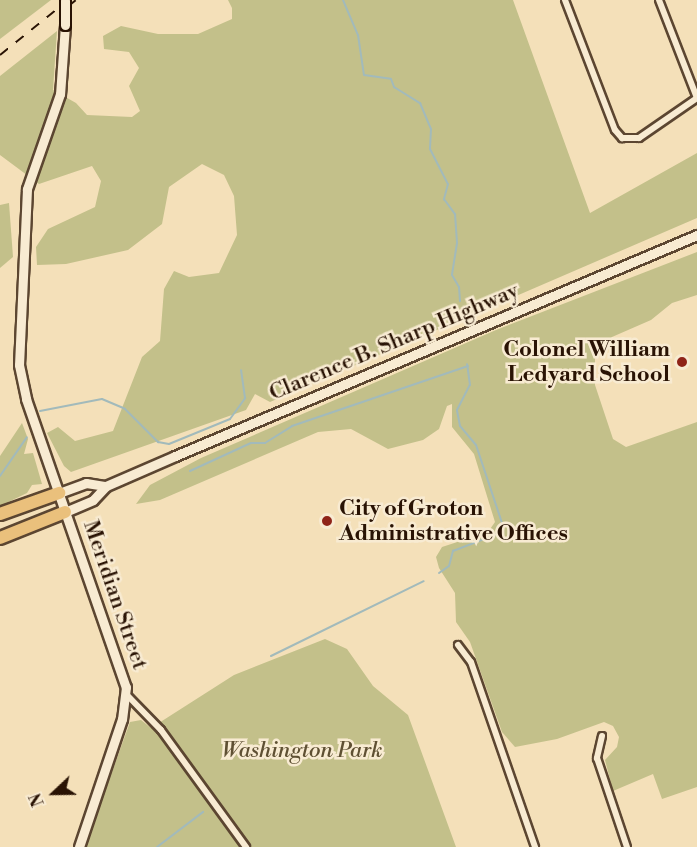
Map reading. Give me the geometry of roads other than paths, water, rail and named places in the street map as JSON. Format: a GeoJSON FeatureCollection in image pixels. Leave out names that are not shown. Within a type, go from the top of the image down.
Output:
{"type":"FeatureCollection","features":[{"type":"Feature","properties":{"kind":"highway"},"geometry":{"type":"LineString","coordinates":[[0,514],[59,493]]}},
{"type":"Feature","properties":{"kind":"highway"},"geometry":{"type":"LineString","coordinates":[[0,538],[65,512]]}},
{"type":"Feature","properties":{"kind":"street","name":"Meridian Street"},"geometry":{"type":"LineString","coordinates":[[65,0],[63,83],[27,189],[19,354],[24,393],[120,666],[126,694],[122,719],[79,847]]}},
{"type":"Feature","properties":{"kind":"street"},"geometry":{"type":"LineString","coordinates":[[565,0],[615,130],[622,138],[639,138],[697,98],[659,0]]}},
{"type":"Feature","properties":{"kind":"street","name":"Clarence B. Sharp Highway"},"geometry":{"type":"LineString","coordinates":[[65,512],[93,500],[106,486],[697,236]]}},
{"type":"Feature","properties":{"kind":"street","name":"Clarence B. Sharp Highway"},"geometry":{"type":"LineString","coordinates":[[59,493],[86,483],[106,486]]}},
{"type":"Feature","properties":{"kind":"street"},"geometry":{"type":"LineString","coordinates":[[458,645],[471,662],[535,847]]}},
{"type":"Feature","properties":{"kind":"street"},"geometry":{"type":"LineString","coordinates":[[126,694],[161,730],[246,847]]}},
{"type":"Feature","properties":{"kind":"street"},"geometry":{"type":"LineString","coordinates":[[602,736],[597,758],[627,847]]}},
{"type":"Feature","properties":{"kind":"waterway"},"geometry":{"type":"LineString","coordinates":[[343,0],[358,35],[364,75],[391,79],[394,87],[420,103],[431,129],[430,149],[448,184],[444,199],[455,214],[457,243],[452,275],[459,287],[460,301]]}},
{"type":"Feature","properties":{"kind":"waterway"},"geometry":{"type":"LineString","coordinates":[[439,573],[449,566],[453,551],[497,534],[502,523],[476,445],[460,426],[457,410],[470,385],[467,364]]}},
{"type":"Feature","properties":{"kind":"waterway"},"geometry":{"type":"LineString","coordinates":[[190,471],[251,443],[265,443],[292,426],[468,366]]}},
{"type":"Feature","properties":{"kind":"waterway"},"geometry":{"type":"LineString","coordinates":[[40,411],[102,399],[125,409],[158,442],[169,444],[230,419],[245,398],[241,370]]}},
{"type":"Feature","properties":{"kind":"waterway"},"geometry":{"type":"LineString","coordinates":[[0,476],[27,437]]}},
{"type":"Feature","properties":{"kind":"waterway"},"geometry":{"type":"LineString","coordinates":[[271,656],[424,581]]}},
{"type":"Feature","properties":{"kind":"waterway"},"geometry":{"type":"LineString","coordinates":[[157,847],[203,812]]}},
{"type":"Feature","properties":{"kind":"railway"},"geometry":{"type":"LineString","coordinates":[[71,4],[76,0]]}},
{"type":"Feature","properties":{"kind":"railway"},"geometry":{"type":"LineString","coordinates":[[0,55],[57,9]]}},
{"type":"Feature","properties":{"kind":"place","name":"Colonel William Ledyard School"},"geometry":{"type":"Point","coordinates":[682,362]}},
{"type":"Feature","properties":{"kind":"place","name":"City of Groton Administrative Offices"},"geometry":{"type":"Point","coordinates":[327,521]}},
{"type":"Feature","properties":{"kind":"park label","name":"Washington Park"},"geometry":{"type":"Point","coordinates":[302,751]}}]}
